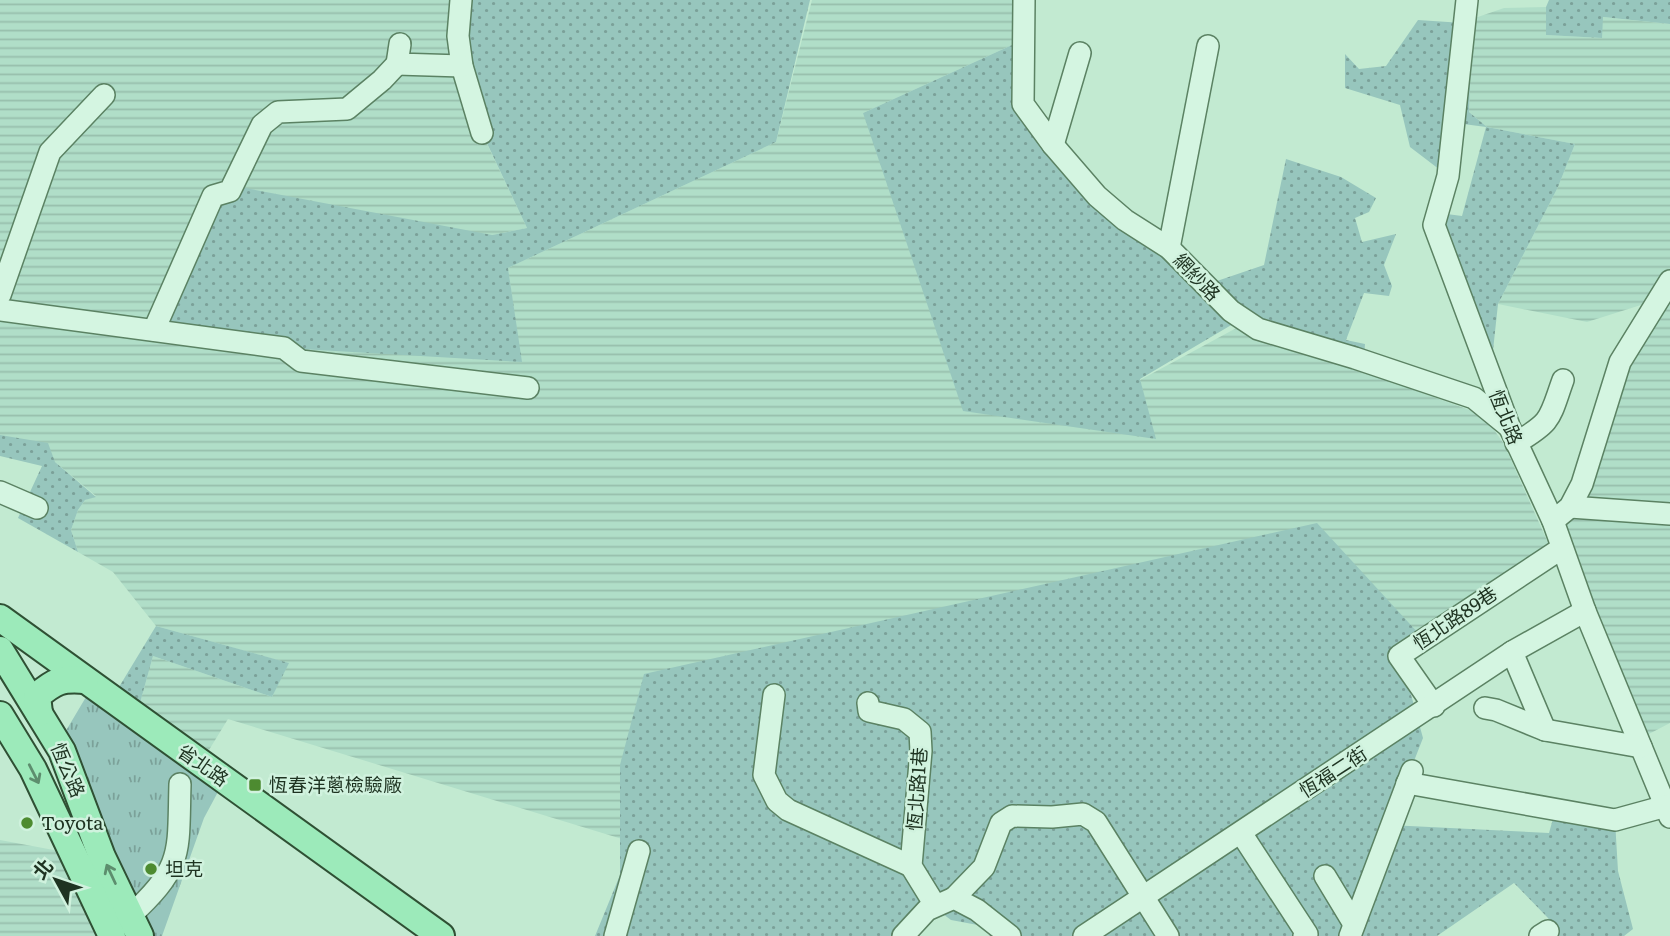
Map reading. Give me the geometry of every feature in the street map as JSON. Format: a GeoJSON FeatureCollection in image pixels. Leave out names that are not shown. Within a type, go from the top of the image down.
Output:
{"type":"FeatureCollection","features":[{"type":"Feature","properties":{"kind":"main road","name":"省北路"},"geometry":{"type":"LineString","coordinates":[[0,618],[441,936]]}},
{"type":"Feature","properties":{"kind":"main road","name":"恆公路"},"geometry":{"type":"LineString","coordinates":[[0,650],[62,751],[103,857],[135,926]]}},
{"type":"Feature","properties":{"kind":"main road"},"geometry":{"type":"LineString","coordinates":[[39,713],[37,696],[47,687],[63,678],[85,680]]}},
{"type":"Feature","properties":{"kind":"main road","name":"恆公路"},"geometry":{"type":"LineString","coordinates":[[0,715],[33,769],[112,936]]}},
{"type":"Feature","properties":{"kind":"street"},"geometry":{"type":"LineString","coordinates":[[461,0],[458,36],[462,66],[482,133]]}},
{"type":"Feature","properties":{"kind":"street","name":"網紗路"},"geometry":{"type":"LineString","coordinates":[[1024,0],[1023,104],[1053,145],[1097,196],[1125,220],[1169,248],[1231,311],[1258,329],[1474,398],[1513,435]]}},
{"type":"Feature","properties":{"kind":"street","name":"恆北路"},"geometry":{"type":"LineString","coordinates":[[1467,0],[1456,123],[1448,176],[1434,225],[1513,435],[1553,521],[1585,611],[1668,812]]}},
{"type":"Feature","properties":{"kind":"street"},"geometry":{"type":"LineString","coordinates":[[1169,248],[1208,46]]}},
{"type":"Feature","properties":{"kind":"street"},"geometry":{"type":"LineString","coordinates":[[1053,145],[1080,53]]}},
{"type":"Feature","properties":{"kind":"street"},"geometry":{"type":"LineString","coordinates":[[154,330],[213,196],[230,191],[262,125],[278,112],[347,109],[382,80],[399,54],[462,66]]}},
{"type":"Feature","properties":{"kind":"street"},"geometry":{"type":"LineString","coordinates":[[0,296],[50,152],[104,95]]}},
{"type":"Feature","properties":{"kind":"street"},"geometry":{"type":"LineString","coordinates":[[1553,521],[1570,507],[1582,484],[1620,362],[1670,281]]}},
{"type":"Feature","properties":{"kind":"street"},"geometry":{"type":"LineString","coordinates":[[0,310],[284,348],[301,361],[528,388]]}},
{"type":"Feature","properties":{"kind":"street"},"geometry":{"type":"LineString","coordinates":[[1513,435],[1541,428],[1549,420],[1563,380]]}},
{"type":"Feature","properties":{"kind":"street"},"geometry":{"type":"LineString","coordinates":[[0,492],[37,508]]}},
{"type":"Feature","properties":{"kind":"street"},"geometry":{"type":"LineString","coordinates":[[1570,507],[1670,514]]}},
{"type":"Feature","properties":{"kind":"street","name":"恆北路89巷"},"geometry":{"type":"LineString","coordinates":[[1434,706],[1398,656],[1562,548]]}},
{"type":"Feature","properties":{"kind":"street","name":"恆福二街"},"geometry":{"type":"LineString","coordinates":[[1084,936],[1512,652],[1585,611]]}},
{"type":"Feature","properties":{"kind":"street"},"geometry":{"type":"LineString","coordinates":[[1512,652],[1545,730]]}},
{"type":"Feature","properties":{"kind":"street"},"geometry":{"type":"LineString","coordinates":[[774,695],[764,775],[777,802],[788,810],[911,866],[944,902],[977,910],[1010,936]]}},
{"type":"Feature","properties":{"kind":"street","name":"恆北路1巷"},"geometry":{"type":"LineString","coordinates":[[868,702],[869,711],[904,719],[920,732],[921,751],[911,866]]}},
{"type":"Feature","properties":{"kind":"street"},"geometry":{"type":"LineString","coordinates":[[1485,708],[1545,730],[1641,747]]}},
{"type":"Feature","properties":{"kind":"street"},"geometry":{"type":"LineString","coordinates":[[1352,930],[1410,776],[1615,820],[1668,812]]}},
{"type":"Feature","properties":{"kind":"street"},"geometry":{"type":"LineString","coordinates":[[135,926],[173,868],[178,849],[180,783]]}},
{"type":"Feature","properties":{"kind":"street"},"geometry":{"type":"LineString","coordinates":[[905,935],[921,915],[944,902],[984,866],[1001,823],[1012,816],[1052,817],[1083,814],[1096,822],[1168,936]]}},
{"type":"Feature","properties":{"kind":"street"},"geometry":{"type":"LineString","coordinates":[[1241,833],[1306,935]]}},
{"type":"Feature","properties":{"kind":"street"},"geometry":{"type":"LineString","coordinates":[[615,936],[639,851]]}},
{"type":"Feature","properties":{"kind":"street"},"geometry":{"type":"LineString","coordinates":[[1325,876],[1352,930]]}},
{"type":"Feature","properties":{"kind":"green space"},"geometry":{"type":"Polygon","coordinates":[[[0,0],[456,0],[452,70],[527,228],[492,235],[521,362],[508,268],[776,142],[812,0],[1015,0],[1025,39],[863,113],[1155,439],[1140,380],[1242,325],[1268,343],[1361,371],[1478,413],[1504,444],[1549,545],[1420,635],[620,765],[622,839],[228,719],[209,750],[140,703],[153,656],[272,697],[288,663],[156,626],[113,572],[78,552],[71,530],[78,510],[85,500],[96,496],[55,462],[0,436],[0,0]]]}},
{"type":"Feature","properties":{"kind":"green space"},"geometry":{"type":"Polygon","coordinates":[[[456,0],[810,0],[776,142],[508,268],[522,362],[284,348],[154,330],[219,183],[492,235],[527,228],[452,69],[456,0]]]}},
{"type":"Feature","properties":{"kind":"green space"},"geometry":{"type":"Polygon","coordinates":[[[1549,0],[1670,0],[1670,24],[1603,17],[1602,38],[1546,35],[1546,7],[1549,0]]]}},
{"type":"Feature","properties":{"kind":"green space"},"geometry":{"type":"Polygon","coordinates":[[[1546,7],[1546,35],[1602,38],[1602,17],[1670,24],[1670,723],[1647,735],[1590,602],[1565,526],[1581,497],[1615,374],[1651,310],[1641,305],[1587,322],[1498,304],[1558,187],[1575,144],[1487,127],[1469,112],[1472,19],[1504,8],[1546,7]]]}},
{"type":"Feature","properties":{"kind":"green space"},"geometry":{"type":"Polygon","coordinates":[[[1472,19],[1469,112],[1487,127],[1575,144],[1558,187],[1498,304],[1491,369],[1439,213],[1462,216],[1486,127],[1456,123],[1448,176],[1410,147],[1400,105],[1345,88],[1345,54],[1359,69],[1386,66],[1418,20],[1463,23],[1472,19]]]}},
{"type":"Feature","properties":{"kind":"green space"},"geometry":{"type":"Polygon","coordinates":[[[1025,39],[1023,104],[1233,324],[1140,379],[1156,439],[963,411],[863,113],[1025,39]]]}},
{"type":"Feature","properties":{"kind":"green space"},"geometry":{"type":"Polygon","coordinates":[[[1286,159],[1341,177],[1376,198],[1369,212],[1355,218],[1362,242],[1396,234],[1384,265],[1392,286],[1389,296],[1364,293],[1346,340],[1365,344],[1364,357],[1272,330],[1231,301],[1214,282],[1264,265],[1286,159]]]}},
{"type":"Feature","properties":{"kind":"green space"},"geometry":{"type":"Polygon","coordinates":[[[0,435],[48,443],[55,462],[96,497],[85,500],[78,510],[71,530],[78,552],[18,518],[42,466],[0,456],[0,435]]]}},
{"type":"Feature","properties":{"kind":"green space"},"geometry":{"type":"Polygon","coordinates":[[[1317,523],[1420,635],[1390,655],[1410,691],[1423,738],[1389,825],[1549,833],[1556,808],[1615,820],[1618,871],[1633,929],[1624,936],[1559,936],[1548,918],[1514,883],[1437,936],[990,936],[983,926],[951,920],[927,902],[896,936],[595,936],[620,875],[620,765],[644,674],[1317,523]]]}},
{"type":"Feature","properties":{"kind":"green space"},"geometry":{"type":"Polygon","coordinates":[[[156,626],[289,663],[272,697],[153,656],[140,703],[119,687],[156,626]]]}},
{"type":"Feature","properties":{"kind":"green space"},"geometry":{"type":"Polygon","coordinates":[[[86,697],[219,790],[204,818],[162,936],[148,936],[64,734],[86,697]]]}},
{"type":"Feature","properties":{"kind":"green space"},"geometry":{"type":"Polygon","coordinates":[[[0,840],[59,851],[97,936],[0,936],[0,840]]]}},
{"type":"Feature","properties":{"kind":"place","name":"恆春洋蔥檢驗廠"},"geometry":{"type":"Point","coordinates":[255,785]}},
{"type":"Feature","properties":{"kind":"place","name":"Toyota"},"geometry":{"type":"Point","coordinates":[27,823]}},
{"type":"Feature","properties":{"kind":"place","name":"坦克"},"geometry":{"type":"Point","coordinates":[151,869]}}]}
